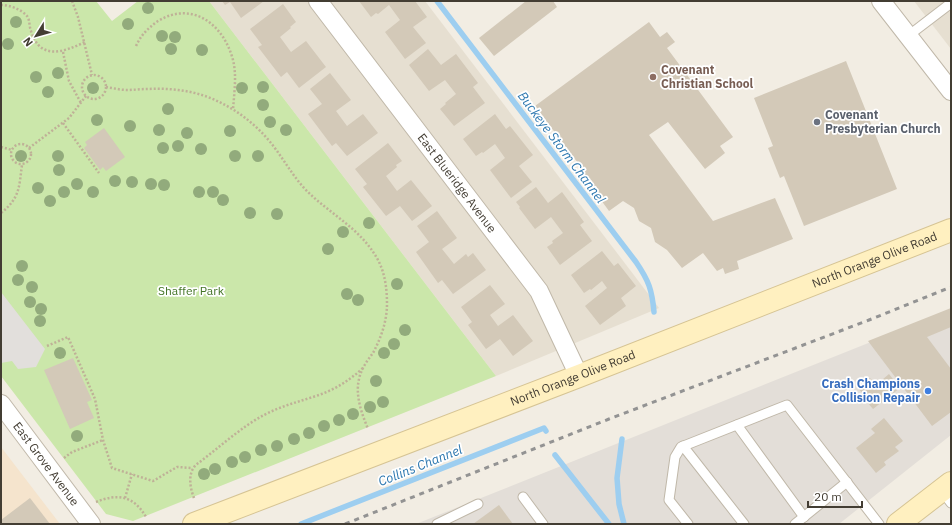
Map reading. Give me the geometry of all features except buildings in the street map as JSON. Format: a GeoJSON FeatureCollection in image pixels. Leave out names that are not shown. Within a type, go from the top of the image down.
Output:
{"type":"FeatureCollection","features":[{"type":"Feature","properties":{"kind":"street","name":"East Blueridge Avenue"},"geometry":{"type":"LineString","coordinates":[[318,1],[539,291],[579,376]]}},
{"type":"Feature","properties":{"kind":"street"},"geometry":{"type":"LineString","coordinates":[[881,1],[951,91]]}},
{"type":"Feature","properties":{"kind":"street","name":"North Orange Olive Road"},"geometry":{"type":"LineString","coordinates":[[194,524],[579,376],[951,230]]}},
{"type":"Feature","properties":{"kind":"street","name":"East Grove Avenue"},"geometry":{"type":"LineString","coordinates":[[1,404],[92,524]]}},
{"type":"Feature","properties":{"kind":"street"},"geometry":{"type":"LineString","coordinates":[[898,524],[948,492]]}},
{"type":"Feature","properties":{"kind":"lane"},"geometry":{"type":"LineString","coordinates":[[908,36],[951,3]]}},
{"type":"Feature","properties":{"kind":"lane"},"geometry":{"type":"LineString","coordinates":[[688,524],[669,500],[675,457],[681,447],[787,405],[879,524]]}},
{"type":"Feature","properties":{"kind":"lane"},"geometry":{"type":"LineString","coordinates":[[737,425],[804,516]]}},
{"type":"Feature","properties":{"kind":"lane"},"geometry":{"type":"LineString","coordinates":[[683,446],[744,524]]}},
{"type":"Feature","properties":{"kind":"lane"},"geometry":{"type":"LineString","coordinates":[[795,524],[847,482]]}},
{"type":"Feature","properties":{"kind":"lane"},"geometry":{"type":"LineString","coordinates":[[522,497],[544,524]]}},
{"type":"Feature","properties":{"kind":"lane"},"geometry":{"type":"LineString","coordinates":[[437,524],[478,504]]}},
{"type":"Feature","properties":{"kind":"path"},"geometry":{"type":"LineString","coordinates":[[72,1],[85,42],[92,75]]}},
{"type":"Feature","properties":{"kind":"path"},"geometry":{"type":"LineString","coordinates":[[1,5],[11,6],[27,16],[34,38],[44,49],[62,52],[85,42]]}},
{"type":"Feature","properties":{"kind":"path"},"geometry":{"type":"LineString","coordinates":[[136,46],[145,31],[169,15],[178,12],[188,12],[207,19],[220,33],[233,61],[233,110]]}},
{"type":"Feature","properties":{"kind":"path"},"geometry":{"type":"LineString","coordinates":[[62,52],[69,81],[81,103]]}},
{"type":"Feature","properties":{"kind":"path"},"geometry":{"type":"LineString","coordinates":[[92,75],[100,76],[106,83],[103,95],[97,99],[86,96],[82,90],[83,82],[92,75]]}},
{"type":"Feature","properties":{"kind":"path"},"geometry":{"type":"LineString","coordinates":[[106,87],[127,90],[169,89],[189,92],[207,97],[233,110],[243,116],[258,129],[271,143],[293,175],[318,202],[346,222],[359,234],[378,261],[384,276],[387,292],[385,324],[380,339],[363,368],[359,380],[358,390],[362,414],[368,429]]}},
{"type":"Feature","properties":{"kind":"path"},"geometry":{"type":"LineString","coordinates":[[29,148],[69,118],[86,96]]}},
{"type":"Feature","properties":{"kind":"path"},"geometry":{"type":"LineString","coordinates":[[63,123],[98,173]]}},
{"type":"Feature","properties":{"kind":"path"},"geometry":{"type":"LineString","coordinates":[[1,213],[16,197],[22,165],[30,159],[31,153],[29,148],[19,144],[13,148],[11,154],[12,160],[22,165]]}},
{"type":"Feature","properties":{"kind":"path"},"geometry":{"type":"LineString","coordinates":[[1,147],[12,150]]}},
{"type":"Feature","properties":{"kind":"path"},"geometry":{"type":"LineString","coordinates":[[47,346],[68,337],[95,399],[103,440],[112,468],[152,481],[177,467],[192,468],[259,418],[282,406],[316,396],[340,386],[351,379],[363,368]]}},
{"type":"Feature","properties":{"kind":"path"},"geometry":{"type":"LineString","coordinates":[[62,460],[72,452],[103,440]]}},
{"type":"Feature","properties":{"kind":"path"},"geometry":{"type":"LineString","coordinates":[[192,468],[191,491],[194,498]]}},
{"type":"Feature","properties":{"kind":"path"},"geometry":{"type":"LineString","coordinates":[[125,498],[132,474]]}},
{"type":"Feature","properties":{"kind":"path"},"geometry":{"type":"LineString","coordinates":[[95,503],[105,498],[125,498],[136,504],[146,517]]}},
{"type":"Feature","properties":{"kind":"shaded area"},"geometry":{"type":"Polygon","coordinates":[[[209,1],[425,1],[659,308],[496,376],[209,1]]]}},
{"type":"Feature","properties":{"kind":"shaded area"},"geometry":{"type":"Polygon","coordinates":[[[914,1],[951,1],[951,49],[914,1]]]}},
{"type":"Feature","properties":{"kind":"shaded area"},"geometry":{"type":"Polygon","coordinates":[[[1,292],[45,349],[36,367],[18,369],[12,361],[1,363],[1,292]]]}},
{"type":"Feature","properties":{"kind":"shaded area"},"geometry":{"type":"Polygon","coordinates":[[[951,310],[951,435],[839,524],[416,524],[951,310]]]}},
{"type":"Feature","properties":{"kind":"shaded area"},"geometry":{"type":"Polygon","coordinates":[[[1,447],[60,524],[1,524],[1,447]]]}},
{"type":"Feature","properties":{"kind":"green space","name":"Shaffer Park"},"geometry":{"type":"Polygon","coordinates":[[[1,1],[96,1],[112,21],[138,1],[209,1],[496,376],[133,521],[106,514],[1,376],[1,1]]]}},
{"type":"Feature","properties":{"kind":"waterway","name":"Buckeye Storm Channel"},"geometry":{"type":"LineString","coordinates":[[437,1],[636,262],[649,286],[654,312]]}},
{"type":"Feature","properties":{"kind":"waterway","name":"Collins Channel"},"geometry":{"type":"LineString","coordinates":[[301,524],[544,428],[546,431]]}},
{"type":"Feature","properties":{"kind":"waterway","name":"Buckeye Storm Channel"},"geometry":{"type":"LineString","coordinates":[[622,439],[617,478],[619,504],[624,524]]}},
{"type":"Feature","properties":{"kind":"waterway","name":"Collins Channel"},"geometry":{"type":"LineString","coordinates":[[555,455],[609,524]]}},
{"type":"Feature","properties":{"kind":"railway"},"geometry":{"type":"LineString","coordinates":[[345,524],[609,419],[869,320],[951,287]]}},
{"type":"Feature","properties":{"kind":"place","name":"Covenant Christian School"},"geometry":{"type":"Point","coordinates":[653,77]}},
{"type":"Feature","properties":{"kind":"place","name":"Covenant Presbyterian Church"},"geometry":{"type":"Point","coordinates":[817,122]}},
{"type":"Feature","properties":{"kind":"place","name":"Crash Champions Collision Repair"},"geometry":{"type":"Point","coordinates":[928,391]}}]}
